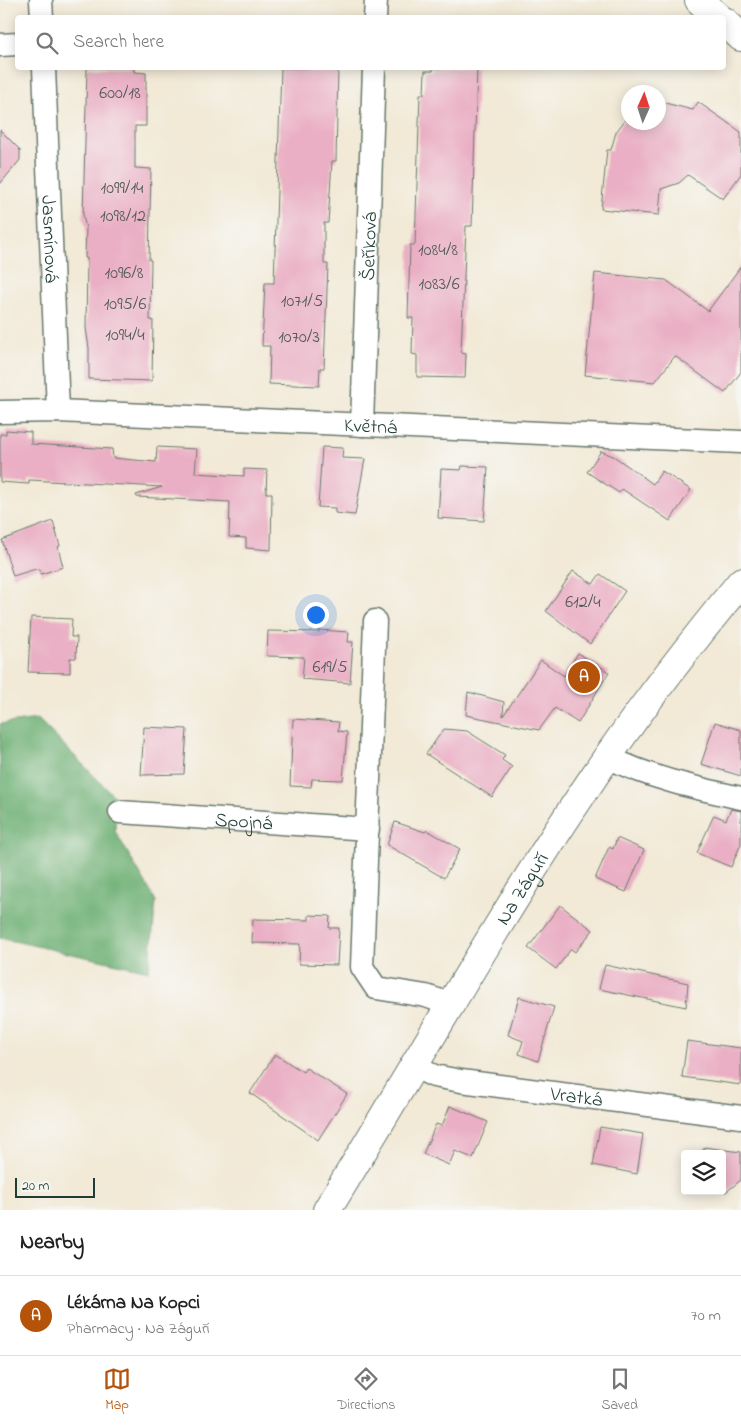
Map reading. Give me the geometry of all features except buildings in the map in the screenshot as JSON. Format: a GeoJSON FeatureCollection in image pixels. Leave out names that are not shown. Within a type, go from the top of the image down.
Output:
{"type":"FeatureCollection","features":[{"type":"Feature","properties":{"kind":"street"},"geometry":{"type":"LineString","coordinates":[[41,0],[42,15]]}},
{"type":"Feature","properties":{"kind":"street"},"geometry":{"type":"LineString","coordinates":[[375,15],[376,0]]}},
{"type":"Feature","properties":{"kind":"street"},"geometry":{"type":"LineString","coordinates":[[699,0],[716,15]]}},
{"type":"Feature","properties":{"kind":"street"},"geometry":{"type":"LineString","coordinates":[[726,23],[741,36]]}},
{"type":"Feature","properties":{"kind":"street"},"geometry":{"type":"LineString","coordinates":[[0,46],[15,44]]}},
{"type":"Feature","properties":{"kind":"street","name":"Jasmínová"},"geometry":{"type":"LineString","coordinates":[[44,70],[58,411]]}},
{"type":"Feature","properties":{"kind":"street","name":"Šeříková"},"geometry":{"type":"LineString","coordinates":[[362,425],[374,70]]}},
{"type":"Feature","properties":{"kind":"street","name":"Květná"},"geometry":{"type":"LineString","coordinates":[[0,412],[58,411],[741,442]]}},
{"type":"Feature","properties":{"kind":"street","name":"Na Záguří"},"geometry":{"type":"LineString","coordinates":[[327,1210],[530,876],[608,757],[661,683],[741,582]]}},
{"type":"Feature","properties":{"kind":"street"},"geometry":{"type":"LineString","coordinates":[[375,621],[362,968],[376,988],[426,996],[452,1005]]}},
{"type":"Feature","properties":{"kind":"street"},"geometry":{"type":"LineString","coordinates":[[608,757],[625,766],[664,779],[741,798]]}},
{"type":"Feature","properties":{"kind":"street","name":"Spojná"},"geometry":{"type":"LineString","coordinates":[[120,812],[368,829]]}},
{"type":"Feature","properties":{"kind":"street","name":"Vratká"},"geometry":{"type":"LineString","coordinates":[[415,1067],[434,1076],[461,1081],[741,1117]]}},
{"type":"Feature","properties":{"kind":"green space"},"geometry":{"type":"Polygon","coordinates":[[[38,719],[116,798],[115,831],[156,901],[149,971],[0,938],[0,724],[38,719]]]}},
{"type":"Feature","properties":{"kind":"place","name":"Lékárna Na Kopci"},"geometry":{"type":"Point","coordinates":[584,677]}}]}
